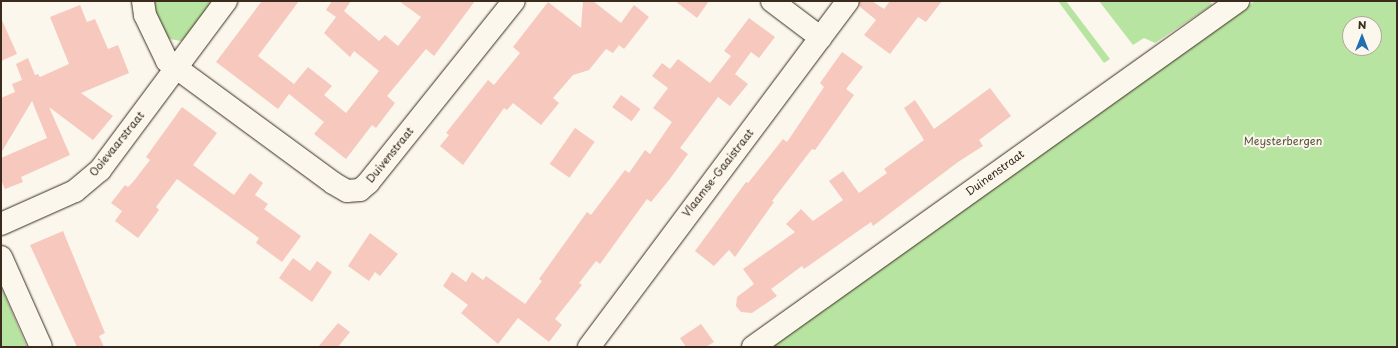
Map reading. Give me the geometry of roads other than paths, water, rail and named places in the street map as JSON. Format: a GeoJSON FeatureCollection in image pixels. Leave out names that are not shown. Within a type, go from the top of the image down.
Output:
{"type":"FeatureCollection","features":[{"type":"Feature","properties":{"kind":"street"},"geometry":{"type":"LineString","coordinates":[[143,1],[145,15],[167,61],[176,68]]}},
{"type":"Feature","properties":{"kind":"street","name":"Ooievaarstraat"},"geometry":{"type":"LineString","coordinates":[[1,224],[62,198],[86,182],[100,170],[226,1]]}},
{"type":"Feature","properties":{"kind":"street","name":"Duivenstraat"},"geometry":{"type":"LineString","coordinates":[[176,68],[332,184],[347,191],[360,190],[514,1]]}},
{"type":"Feature","properties":{"kind":"street"},"geometry":{"type":"LineString","coordinates":[[772,1],[821,38]]}},
{"type":"Feature","properties":{"kind":"street","name":"Vlaamse-Gaaistraat"},"geometry":{"type":"LineString","coordinates":[[589,347],[848,1]]}},
{"type":"Feature","properties":{"kind":"street","name":"Duinenstraat"},"geometry":{"type":"LineString","coordinates":[[753,347],[1234,2]]}},
{"type":"Feature","properties":{"kind":"street"},"geometry":{"type":"LineString","coordinates":[[1,257],[41,347]]}},
{"type":"Feature","properties":{"kind":"park label","name":"Meysterbergen"},"geometry":{"type":"Point","coordinates":[1283,141]}}]}
